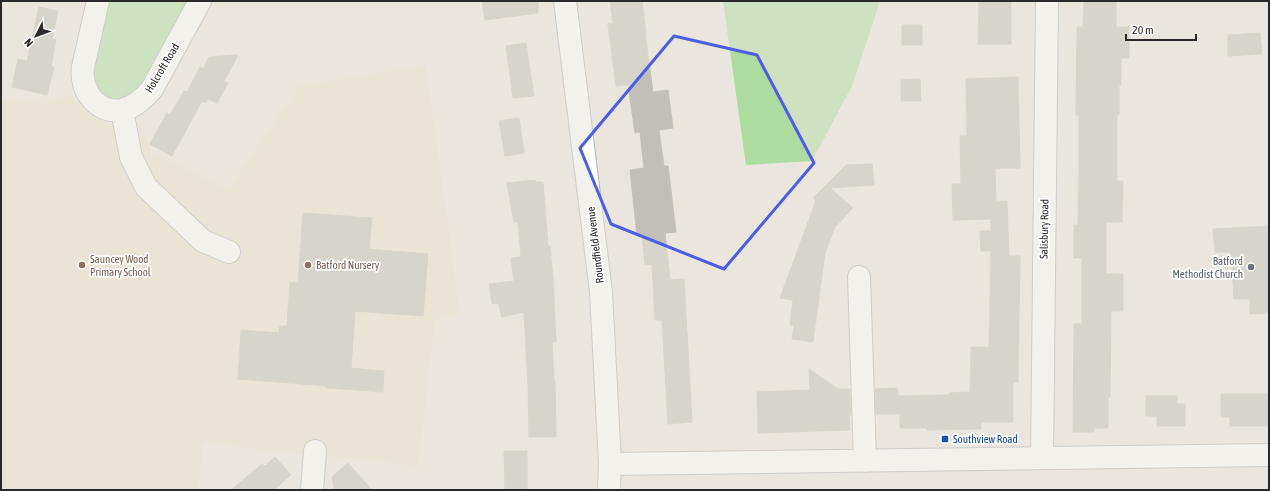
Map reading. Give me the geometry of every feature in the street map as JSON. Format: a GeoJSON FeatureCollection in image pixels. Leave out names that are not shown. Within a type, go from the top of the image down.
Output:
{"type":"FeatureCollection","features":[{"type":"Feature","properties":{"kind":"street"},"geometry":{"type":"LineString","coordinates":[[98,1],[82,77],[84,86],[89,96],[96,104],[105,108],[122,110],[131,157],[146,187],[203,241],[229,252]]}},
{"type":"Feature","properties":{"kind":"street","name":"Holcroft Road"},"geometry":{"type":"LineString","coordinates":[[122,110],[133,106],[142,100],[152,89],[200,1]]}},
{"type":"Feature","properties":{"kind":"street","name":"Roundfield Avenue"},"geometry":{"type":"LineString","coordinates":[[565,1],[601,292],[610,464],[609,490]]}},
{"type":"Feature","properties":{"kind":"street","name":"Salisbury Road"},"geometry":{"type":"LineString","coordinates":[[1042,458],[1047,1]]}},
{"type":"Feature","properties":{"kind":"street"},"geometry":{"type":"LineString","coordinates":[[859,277],[865,461]]}},
{"type":"Feature","properties":{"kind":"street"},"geometry":{"type":"LineString","coordinates":[[312,490],[315,451]]}},
{"type":"Feature","properties":{"kind":"street"},"geometry":{"type":"LineString","coordinates":[[610,464],[1269,455]]}},
{"type":"Feature","properties":{"kind":"highlighted area"},"geometry":{"type":"Polygon","coordinates":[[[674,36],[757,55],[814,163],[724,269],[611,224],[580,148],[674,36]]]}},
{"type":"Feature","properties":{"kind":"shaded area"},"geometry":{"type":"Polygon","coordinates":[[[426,65],[460,314],[435,319],[418,466],[203,443],[198,490],[1,490],[1,98],[45,104],[70,94],[83,110],[92,118],[103,122],[116,124],[138,122],[151,151],[228,190],[300,86],[426,65]]]}},
{"type":"Feature","properties":{"kind":"green space"},"geometry":{"type":"Polygon","coordinates":[[[108,1],[190,1],[140,90],[122,101],[112,101],[98,93],[91,69],[108,1]]]}},
{"type":"Feature","properties":{"kind":"green space"},"geometry":{"type":"Polygon","coordinates":[[[723,1],[880,1],[852,86],[812,161],[746,165],[723,1]]]}},
{"type":"Feature","properties":{"kind":"building"},"geometry":{"type":"Polygon","coordinates":[[[482,1],[538,1],[538,13],[485,20],[482,1]]]}},
{"type":"Feature","properties":{"kind":"building"},"geometry":{"type":"Polygon","coordinates":[[[610,1],[642,1],[653,92],[668,90],[673,128],[659,130],[664,166],[668,166],[676,232],[665,233],[670,280],[684,279],[692,422],[668,424],[662,320],[655,320],[652,264],[645,265],[642,236],[637,236],[630,170],[644,168],[640,132],[635,133],[628,85],[616,86],[608,24],[613,24],[610,1]]]}},
{"type":"Feature","properties":{"kind":"building"},"geometry":{"type":"Polygon","coordinates":[[[979,1],[1011,1],[1011,44],[978,44],[979,1]]]}},
{"type":"Feature","properties":{"kind":"building"},"geometry":{"type":"Polygon","coordinates":[[[1084,1],[1116,1],[1116,27],[1129,27],[1129,58],[1121,58],[1119,115],[1117,115],[1117,181],[1123,181],[1122,222],[1106,222],[1106,274],[1123,274],[1123,311],[1111,311],[1110,397],[1108,397],[1108,428],[1094,428],[1094,432],[1073,432],[1074,324],[1082,324],[1082,258],[1074,258],[1074,225],[1078,225],[1079,167],[1079,115],[1076,115],[1077,27],[1083,27],[1084,1]]]}},
{"type":"Feature","properties":{"kind":"building"},"geometry":{"type":"Polygon","coordinates":[[[39,7],[58,11],[52,39],[56,40],[51,66],[54,67],[47,95],[12,87],[18,59],[27,61],[39,7]]]}},
{"type":"Feature","properties":{"kind":"building"},"geometry":{"type":"Polygon","coordinates":[[[902,25],[922,25],[922,45],[902,45],[902,25]]]}},
{"type":"Feature","properties":{"kind":"building"},"geometry":{"type":"Polygon","coordinates":[[[1260,33],[1262,54],[1228,56],[1228,35],[1260,33]]]}},
{"type":"Feature","properties":{"kind":"building"},"geometry":{"type":"Polygon","coordinates":[[[526,43],[534,96],[513,98],[506,46],[526,43]]]}},
{"type":"Feature","properties":{"kind":"building"},"geometry":{"type":"Polygon","coordinates":[[[238,55],[224,81],[228,83],[217,103],[208,99],[206,103],[202,101],[172,156],[150,144],[167,113],[170,115],[184,91],[187,92],[200,67],[203,69],[209,57],[238,55]]]}},
{"type":"Feature","properties":{"kind":"building"},"geometry":{"type":"Polygon","coordinates":[[[1018,77],[1020,168],[995,168],[996,201],[1007,201],[1009,256],[1020,256],[1018,382],[1013,382],[1013,422],[981,422],[981,429],[927,430],[927,428],[900,428],[900,414],[876,414],[875,389],[897,388],[899,396],[949,395],[949,393],[970,392],[971,347],[989,347],[991,251],[981,251],[980,231],[991,231],[991,219],[953,220],[952,184],[961,184],[960,136],[967,136],[966,79],[1018,77]]]}},
{"type":"Feature","properties":{"kind":"building"},"geometry":{"type":"Polygon","coordinates":[[[920,79],[921,101],[901,101],[901,80],[920,79]]]}},
{"type":"Feature","properties":{"kind":"building"},"geometry":{"type":"Polygon","coordinates":[[[519,118],[524,153],[505,156],[499,121],[519,118]]]}},
{"type":"Feature","properties":{"kind":"building"},"geometry":{"type":"Polygon","coordinates":[[[872,164],[874,185],[830,188],[853,208],[835,227],[825,253],[813,342],[792,339],[794,326],[790,325],[793,300],[780,298],[816,201],[813,198],[846,165],[872,164]]]}},
{"type":"Feature","properties":{"kind":"building"},"geometry":{"type":"Polygon","coordinates":[[[535,180],[536,182],[543,182],[548,246],[550,246],[553,278],[556,342],[552,342],[555,381],[556,437],[529,437],[524,312],[502,317],[498,303],[492,304],[489,284],[514,281],[511,258],[521,257],[518,222],[514,222],[507,183],[535,180]]]}},
{"type":"Feature","properties":{"kind":"building"},"geometry":{"type":"Polygon","coordinates":[[[303,213],[372,218],[369,249],[428,254],[423,316],[355,311],[351,368],[384,371],[383,392],[238,379],[241,330],[279,333],[280,326],[287,326],[290,282],[298,282],[303,213]]]}},
{"type":"Feature","properties":{"kind":"building","name":"Batford Methodist Church"},"geometry":{"type":"Polygon","coordinates":[[[1269,226],[1269,313],[1250,314],[1250,299],[1234,299],[1231,252],[1215,252],[1213,229],[1269,226]]]}},
{"type":"Feature","properties":{"kind":"building"},"geometry":{"type":"Polygon","coordinates":[[[809,369],[838,389],[850,389],[850,430],[758,433],[757,392],[810,390],[809,369]]]}},
{"type":"Feature","properties":{"kind":"building"},"geometry":{"type":"Polygon","coordinates":[[[1221,394],[1269,394],[1269,426],[1230,426],[1230,417],[1221,417],[1221,394]]]}},
{"type":"Feature","properties":{"kind":"building"},"geometry":{"type":"Polygon","coordinates":[[[1146,396],[1177,396],[1177,404],[1185,404],[1185,426],[1157,426],[1157,416],[1146,416],[1146,396]]]}},
{"type":"Feature","properties":{"kind":"building"},"geometry":{"type":"Polygon","coordinates":[[[504,451],[527,451],[527,490],[505,490],[504,451]]]}},
{"type":"Feature","properties":{"kind":"building"},"geometry":{"type":"Polygon","coordinates":[[[275,457],[291,475],[274,490],[231,490],[262,464],[265,466],[275,457]]]}},
{"type":"Feature","properties":{"kind":"building"},"geometry":{"type":"Polygon","coordinates":[[[348,463],[372,490],[334,490],[332,477],[348,463]]]}},
{"type":"Feature","properties":{"kind":"place","name":"Sauncey Wood Primary School"},"geometry":{"type":"Point","coordinates":[82,265]}},
{"type":"Feature","properties":{"kind":"place","name":"Batford Nursery"},"geometry":{"type":"Point","coordinates":[308,265]}},
{"type":"Feature","properties":{"kind":"place","name":"Batford Methodist Church"},"geometry":{"type":"Point","coordinates":[1251,267]}},
{"type":"Feature","properties":{"kind":"place","name":"Southview Road"},"geometry":{"type":"Point","coordinates":[945,439]}}]}
